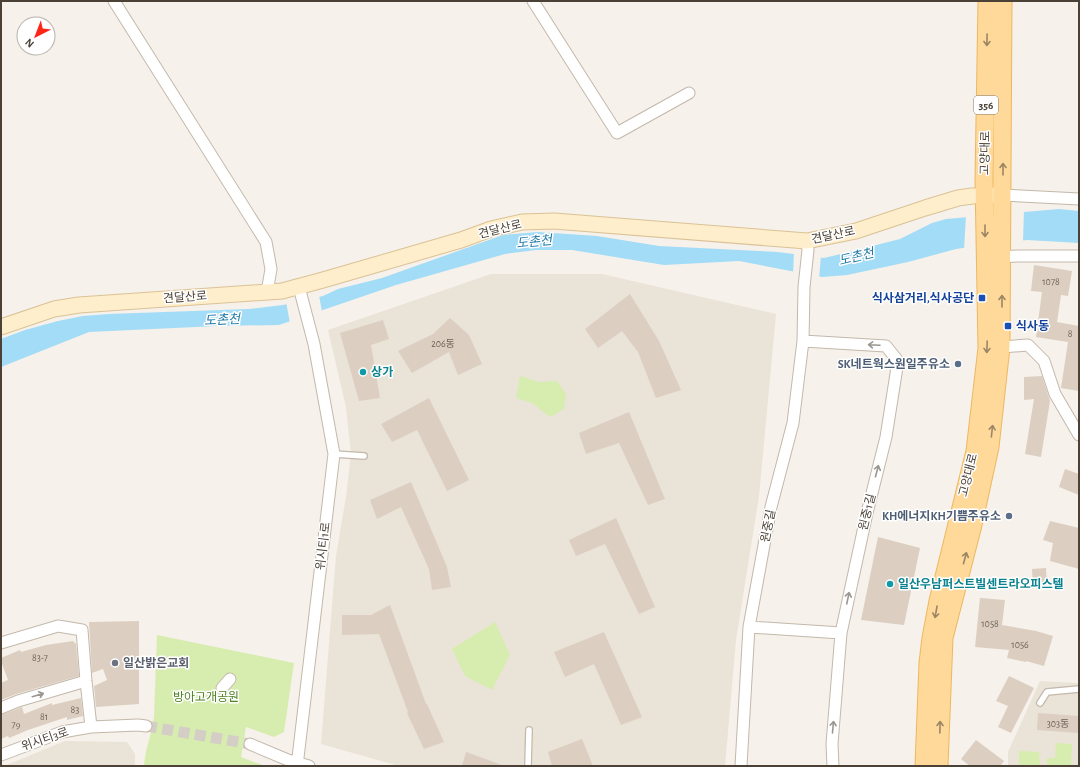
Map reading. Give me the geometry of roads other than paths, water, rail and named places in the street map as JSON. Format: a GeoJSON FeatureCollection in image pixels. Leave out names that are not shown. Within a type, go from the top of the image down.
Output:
{"type":"FeatureCollection","features":[{"type":"Feature","properties":{"kind":"main road","name":"고양대로"},"geometry":{"type":"LineString","coordinates":[[985,203],[988,1]]}},
{"type":"Feature","properties":{"kind":"main road","name":"고양대로"},"geometry":{"type":"LineString","coordinates":[[1003,1],[1003,201]]}},
{"type":"Feature","properties":{"kind":"main road","name":"356"},"geometry":{"type":"LineString","coordinates":[[994,254],[1003,201]]}},
{"type":"Feature","properties":{"kind":"main road","name":"356"},"geometry":{"type":"LineString","coordinates":[[985,203],[994,254]]}},
{"type":"Feature","properties":{"kind":"main road","name":"고양대로"},"geometry":{"type":"LineString","coordinates":[[939,766],[944,638],[973,525],[990,447],[1001,347],[994,254]]}},
{"type":"Feature","properties":{"kind":"main road","name":"고양대로"},"geometry":{"type":"LineString","coordinates":[[924,766],[928,663],[931,638],[938,601],[975,451],[987,348],[994,254]]}},
{"type":"Feature","properties":{"kind":"street"},"geometry":{"type":"LineString","coordinates":[[114,1],[266,242],[271,269],[267,292]]}},
{"type":"Feature","properties":{"kind":"street"},"geometry":{"type":"LineString","coordinates":[[533,1],[617,133],[689,93]]}},
{"type":"Feature","properties":{"kind":"street","name":"견달산로"},"geometry":{"type":"LineString","coordinates":[[1,327],[54,309],[79,305],[300,291],[461,240],[491,229],[522,222],[539,221],[693,231],[807,246],[958,198],[985,203],[1003,201]]}},
{"type":"Feature","properties":{"kind":"street"},"geometry":{"type":"LineString","coordinates":[[1003,201],[1079,199]]}},
{"type":"Feature","properties":{"kind":"street","name":"원중길"},"geometry":{"type":"LineString","coordinates":[[741,766],[749,627],[771,507],[793,423],[803,341],[804,287],[807,246]]}},
{"type":"Feature","properties":{"kind":"street"},"geometry":{"type":"LineString","coordinates":[[994,254],[1018,256],[1079,256]]}},
{"type":"Feature","properties":{"kind":"street","name":"위시티1로"},"geometry":{"type":"LineString","coordinates":[[297,765],[334,454],[314,344],[300,291]]}},
{"type":"Feature","properties":{"kind":"street","name":"원중1길"},"geometry":{"type":"LineString","coordinates":[[803,341],[886,346],[898,361],[886,437],[867,513],[841,633],[832,744],[833,766]]}},
{"type":"Feature","properties":{"kind":"street"},"geometry":{"type":"LineString","coordinates":[[1001,347],[1028,346],[1044,361],[1055,394],[1079,435]]}},
{"type":"Feature","properties":{"kind":"street"},"geometry":{"type":"LineString","coordinates":[[1,643],[58,626],[82,630],[91,727]]}},
{"type":"Feature","properties":{"kind":"street"},"geometry":{"type":"LineString","coordinates":[[749,627],[841,633]]}},
{"type":"Feature","properties":{"kind":"street"},"geometry":{"type":"LineString","coordinates":[[222,688],[230,679]]}},
{"type":"Feature","properties":{"kind":"street"},"geometry":{"type":"LineString","coordinates":[[1,708],[18,701],[86,682]]}},
{"type":"Feature","properties":{"kind":"street","name":"위시티3로"},"geometry":{"type":"LineString","coordinates":[[1,755],[62,732],[91,727],[146,726]]}},
{"type":"Feature","properties":{"kind":"street"},"geometry":{"type":"LineString","coordinates":[[250,744],[297,765],[309,766]]}},
{"type":"Feature","properties":{"kind":"lane"},"geometry":{"type":"LineString","coordinates":[[334,454],[364,456]]}},
{"type":"Feature","properties":{"kind":"lane"},"geometry":{"type":"LineString","coordinates":[[1040,703],[1047,692],[1079,690]]}},
{"type":"Feature","properties":{"kind":"lane"},"geometry":{"type":"LineString","coordinates":[[528,766],[529,730]]}},
{"type":"Feature","properties":{"kind":"water","name":"도촌천"},"geometry":{"type":"Polygon","coordinates":[[[1059,209],[1079,211],[1079,243],[1027,240],[989,244],[956,249],[908,262],[847,275],[822,277],[739,261],[664,265],[572,250],[536,250],[505,254],[396,285],[279,325],[217,326],[89,332],[1,367],[1,339],[25,330],[58,321],[83,316],[109,314],[249,309],[283,305],[323,296],[338,289],[382,278],[503,235],[538,232],[597,236],[659,246],[778,252],[824,258],[900,239],[932,223],[946,219],[1059,209]]]}},
{"type":"Feature","properties":{"kind":"tunnel"},"geometry":{"type":"LineString","coordinates":[[146,726],[250,744]]}},
{"type":"Feature","properties":{"kind":"place","name":"식사삼거리,식사공단"},"geometry":{"type":"Point","coordinates":[982,298]}},
{"type":"Feature","properties":{"kind":"place","name":"식사동"},"geometry":{"type":"Point","coordinates":[1008,326]}},
{"type":"Feature","properties":{"kind":"place","name":"SK네트웍스원일주유소"},"geometry":{"type":"Point","coordinates":[958,364]}},
{"type":"Feature","properties":{"kind":"place","name":"상가"},"geometry":{"type":"Point","coordinates":[363,372]}},
{"type":"Feature","properties":{"kind":"place","name":"KH에너지KH기쁨주유소"},"geometry":{"type":"Point","coordinates":[1009,516]}},
{"type":"Feature","properties":{"kind":"place","name":"일산우남퍼스트빌센트라오피스텔"},"geometry":{"type":"Point","coordinates":[890,584]}},
{"type":"Feature","properties":{"kind":"place","name":"일산밝은교회"},"geometry":{"type":"Point","coordinates":[115,663]}},
{"type":"Feature","properties":{"kind":"park label","name":"방아고개공원"},"geometry":{"type":"Point","coordinates":[206,697]}}]}
